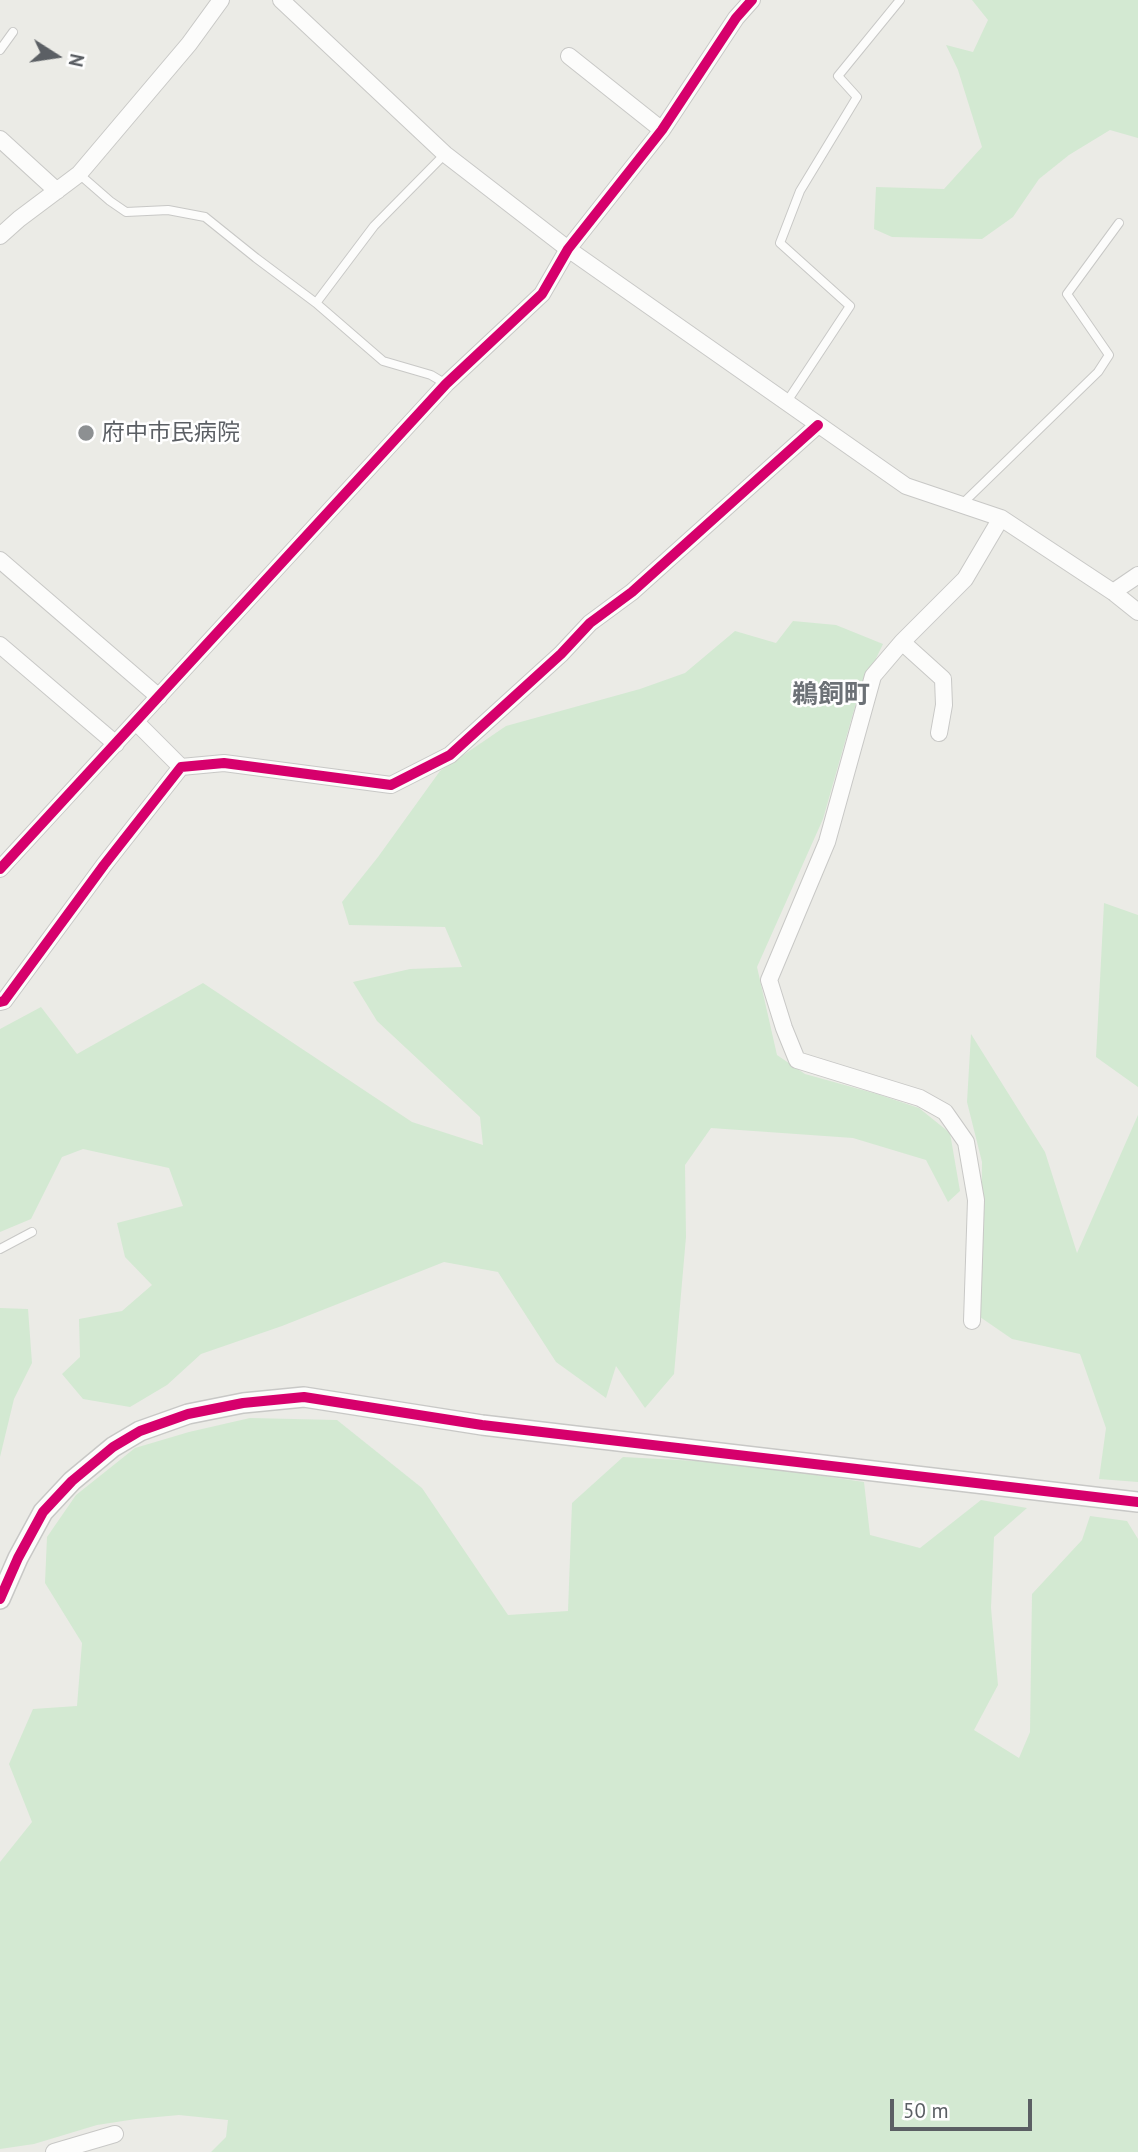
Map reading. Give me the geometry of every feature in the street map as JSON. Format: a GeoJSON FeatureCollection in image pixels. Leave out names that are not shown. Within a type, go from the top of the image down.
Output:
{"type":"FeatureCollection","features":[{"type":"Feature","properties":{"kind":"street"},"geometry":{"type":"LineString","coordinates":[[0,236],[79,174],[189,44],[221,0]]}},
{"type":"Feature","properties":{"kind":"street"},"geometry":{"type":"LineString","coordinates":[[281,0],[444,154],[568,249],[906,486],[1001,519],[1113,592],[1138,612]]}},
{"type":"Feature","properties":{"kind":"street"},"geometry":{"type":"LineString","coordinates":[[0,869],[446,384],[542,294],[568,249],[663,130],[736,18],[752,0]]}},
{"type":"Feature","properties":{"kind":"street"},"geometry":{"type":"LineString","coordinates":[[569,56],[663,130]]}},
{"type":"Feature","properties":{"kind":"street"},"geometry":{"type":"LineString","coordinates":[[0,139],[57,191]]}},
{"type":"Feature","properties":{"kind":"street"},"geometry":{"type":"LineString","coordinates":[[0,1002],[4,1001],[104,865],[181,767],[224,763],[391,785],[450,755],[590,624],[632,592],[818,425]]}},
{"type":"Feature","properties":{"kind":"street"},"geometry":{"type":"LineString","coordinates":[[972,1321],[976,1200],[967,1142],[945,1112],[920,1098],[797,1060],[769,980],[827,842],[873,676],[902,642],[965,579],[1001,519]]}},
{"type":"Feature","properties":{"kind":"street"},"geometry":{"type":"LineString","coordinates":[[0,560],[159,697]]}},
{"type":"Feature","properties":{"kind":"street"},"geometry":{"type":"LineString","coordinates":[[1113,592],[1138,575]]}},
{"type":"Feature","properties":{"kind":"street"},"geometry":{"type":"LineString","coordinates":[[902,642],[943,679],[944,705],[939,733]]}},
{"type":"Feature","properties":{"kind":"street"},"geometry":{"type":"LineString","coordinates":[[0,645],[116,744]]}},
{"type":"Feature","properties":{"kind":"street"},"geometry":{"type":"LineString","coordinates":[[136,722],[181,767]]}},
{"type":"Feature","properties":{"kind":"street"},"geometry":{"type":"LineString","coordinates":[[0,1599],[43,1512],[72,1481],[113,1447],[140,1431],[188,1414],[243,1402],[304,1397],[496,1427],[1138,1502]]}},
{"type":"Feature","properties":{"kind":"street"},"geometry":{"type":"LineString","coordinates":[[54,2152],[115,2134]]}},
{"type":"Feature","properties":{"kind":"lane"},"geometry":{"type":"LineString","coordinates":[[786,403],[850,306],[780,243],[800,191],[857,97],[838,76],[900,0]]}},
{"type":"Feature","properties":{"kind":"lane"},"geometry":{"type":"LineString","coordinates":[[0,50],[13,32]]}},
{"type":"Feature","properties":{"kind":"lane"},"geometry":{"type":"LineString","coordinates":[[316,303],[374,226],[444,154]]}},
{"type":"Feature","properties":{"kind":"lane"},"geometry":{"type":"LineString","coordinates":[[79,174],[126,212],[168,210],[205,217],[316,303],[383,361],[431,374],[446,384]]}},
{"type":"Feature","properties":{"kind":"lane"},"geometry":{"type":"LineString","coordinates":[[961,505],[1098,372],[1109,355],[1067,294],[1119,223]]}},
{"type":"Feature","properties":{"kind":"lane"},"geometry":{"type":"LineString","coordinates":[[0,1249],[32,1232]]}},
{"type":"Feature","properties":{"kind":"green space"},"geometry":{"type":"Polygon","coordinates":[[[972,0],[1138,0],[1138,138],[1110,130],[1069,155],[1039,179],[1013,217],[982,239],[892,237],[874,229],[876,187],[944,189],[982,147],[958,70],[946,45],[973,52],[988,20],[972,0]]]}},
{"type":"Feature","properties":{"kind":"green space"},"geometry":{"type":"Polygon","coordinates":[[[793,621],[836,625],[883,644],[858,696],[823,819],[757,967],[777,1055],[805,1074],[919,1108],[950,1133],[960,1191],[948,1202],[926,1160],[853,1138],[711,1128],[685,1165],[686,1237],[674,1374],[645,1408],[616,1366],[606,1398],[556,1362],[498,1272],[444,1262],[282,1326],[201,1354],[167,1385],[130,1407],[83,1399],[62,1374],[80,1357],[79,1319],[122,1311],[152,1285],[125,1257],[117,1223],[183,1206],[169,1168],[83,1149],[62,1157],[31,1219],[0,1232],[0,1029],[41,1007],[77,1054],[203,983],[412,1122],[483,1145],[480,1117],[377,1021],[353,982],[410,969],[462,967],[445,927],[349,925],[342,902],[440,771],[506,726],[640,689],[685,673],[735,631],[776,643],[793,621]]]}},
{"type":"Feature","properties":{"kind":"green space"},"geometry":{"type":"Polygon","coordinates":[[[1104,903],[1138,915],[1138,1087],[1096,1057],[1104,903]]]}},
{"type":"Feature","properties":{"kind":"green space"},"geometry":{"type":"Polygon","coordinates":[[[971,1034],[1045,1152],[1077,1253],[1138,1115],[1138,1482],[1099,1479],[1106,1428],[1080,1354],[1012,1339],[980,1317],[982,1162],[967,1102],[971,1034]]]}},
{"type":"Feature","properties":{"kind":"green space"},"geometry":{"type":"Polygon","coordinates":[[[0,1308],[28,1309],[32,1363],[14,1399],[0,1457],[0,1308]]]}},
{"type":"Feature","properties":{"kind":"green space"},"geometry":{"type":"Polygon","coordinates":[[[250,1418],[337,1420],[422,1488],[508,1615],[568,1611],[572,1503],[623,1457],[735,1463],[864,1482],[870,1535],[920,1548],[981,1500],[1027,1508],[994,1537],[991,1608],[998,1685],[974,1730],[1019,1758],[1030,1732],[1032,1594],[1082,1540],[1090,1516],[1127,1521],[1138,1539],[1138,2152],[211,2152],[226,2137],[228,2120],[179,2115],[97,2125],[34,2144],[0,2149],[0,1862],[32,1822],[9,1764],[33,1709],[77,1706],[82,1643],[45,1583],[47,1537],[76,1495],[135,1448],[250,1418]]]}},
{"type":"Feature","properties":{"kind":"cycle path"},"geometry":{"type":"LineString","coordinates":[[0,869],[446,384],[542,294],[568,249],[662,130],[736,18],[752,0]]}},
{"type":"Feature","properties":{"kind":"cycle path"},"geometry":{"type":"LineString","coordinates":[[0,1002],[4,1001],[104,865],[181,767],[224,763],[391,785],[450,755],[561,654],[590,623],[632,592],[818,425]]}},
{"type":"Feature","properties":{"kind":"cycle path"},"geometry":{"type":"LineString","coordinates":[[0,1599],[43,1512],[72,1481],[113,1447],[140,1431],[188,1414],[243,1403],[304,1397],[482,1425],[1138,1502]]}},
{"type":"Feature","properties":{"kind":"place","name":"府中市民病院"},"geometry":{"type":"Point","coordinates":[86,433]}},
{"type":"Feature","properties":{"kind":"district","name":"鵜飼町"},"geometry":{"type":"Point","coordinates":[831,696]}}]}
